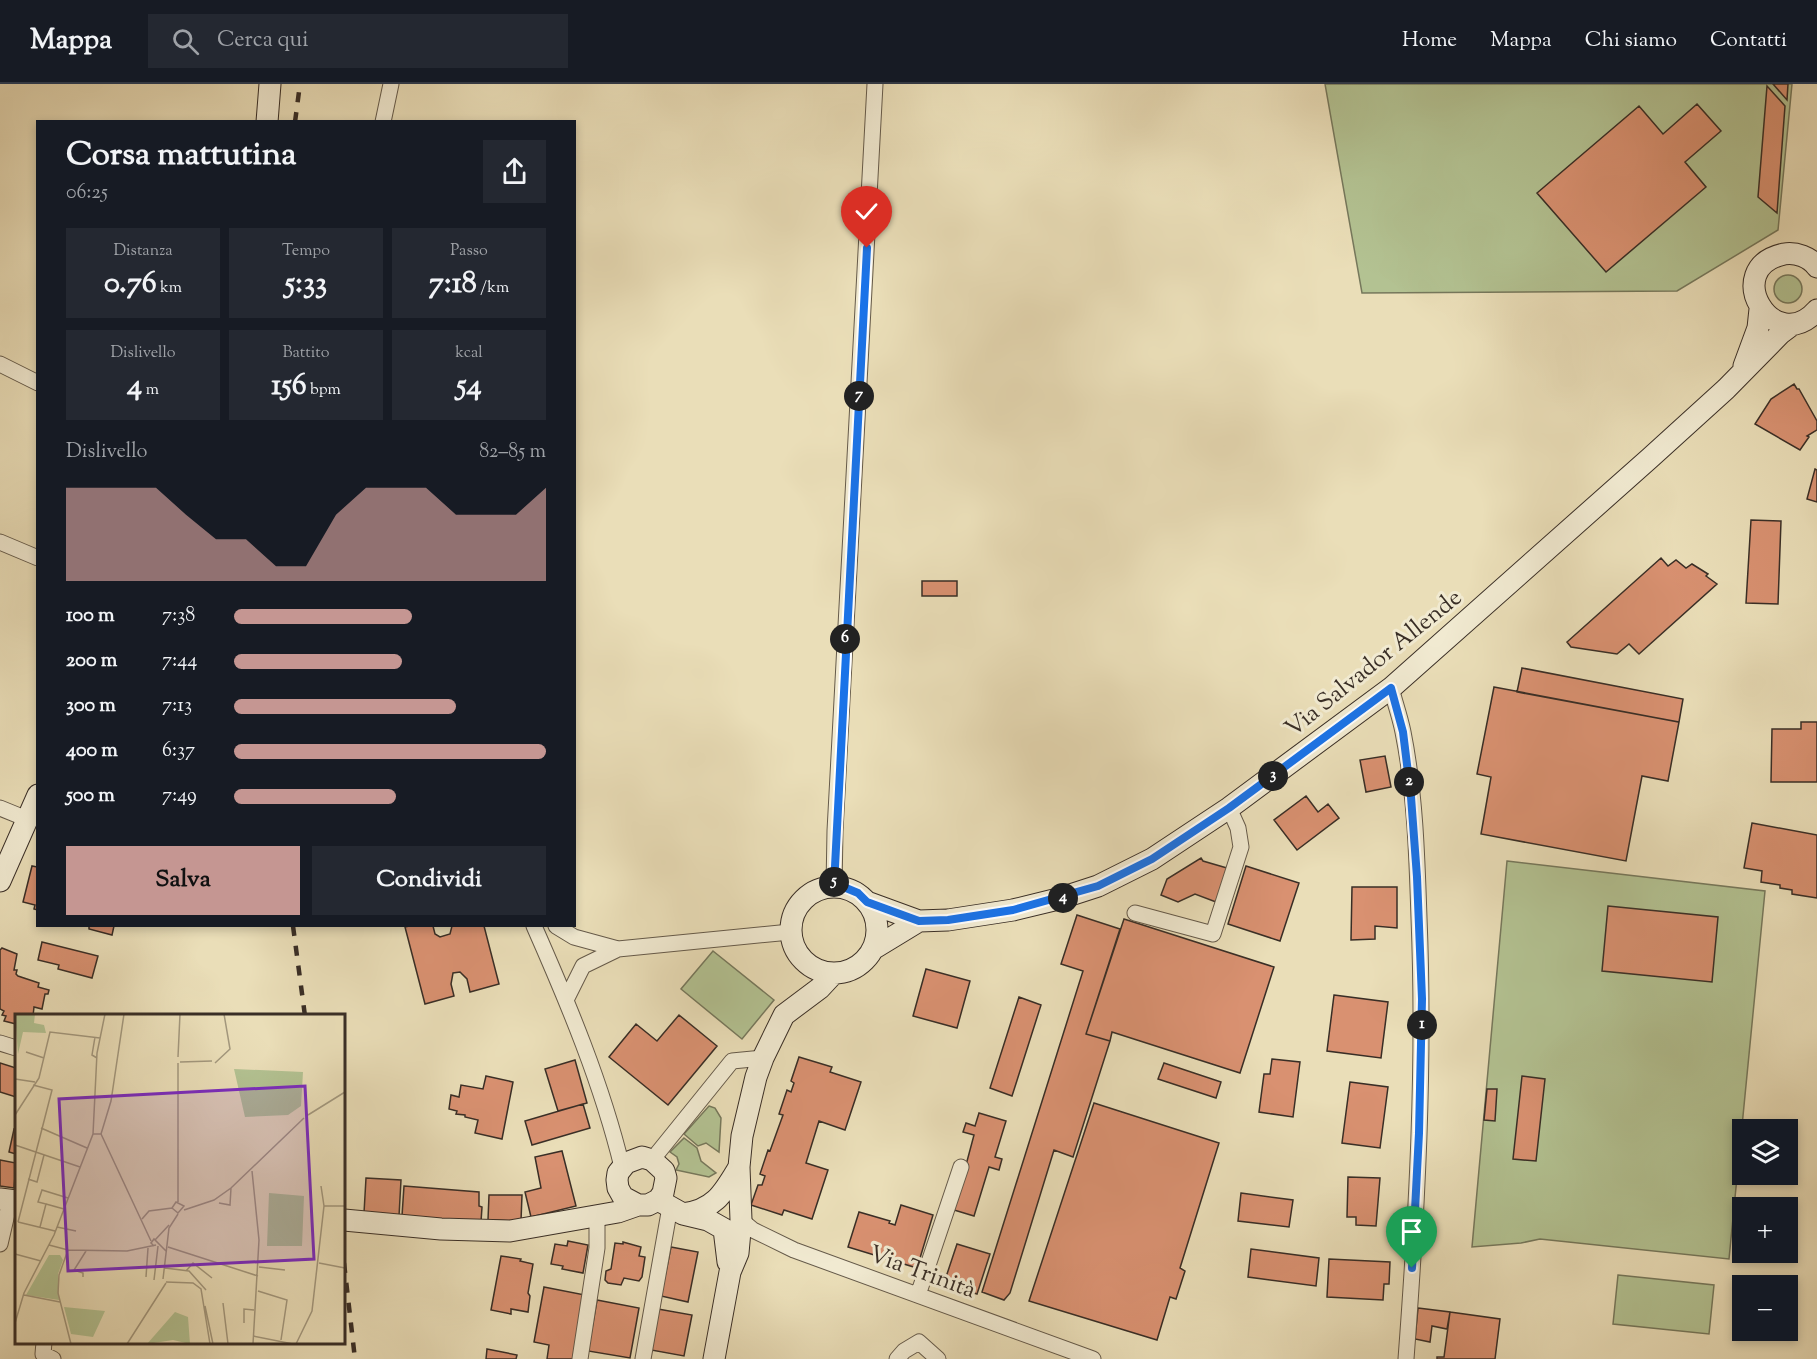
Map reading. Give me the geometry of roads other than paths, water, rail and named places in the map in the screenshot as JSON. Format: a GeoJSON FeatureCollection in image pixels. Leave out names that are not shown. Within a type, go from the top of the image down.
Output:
{"type":"FeatureCollection","features":[{"type":"Feature","properties":{"kind":"street"},"geometry":{"type":"LineString","coordinates":[[267,120],[270,84]]}},
{"type":"Feature","properties":{"kind":"street"},"geometry":{"type":"LineString","coordinates":[[383,120],[391,84]]}},
{"type":"Feature","properties":{"kind":"street"},"geometry":{"type":"LineString","coordinates":[[834,886],[875,84]]}},
{"type":"Feature","properties":{"kind":"street","name":"Via Salvador Allende"},"geometry":{"type":"LineString","coordinates":[[1740,375],[1758,328],[1760,309],[1755,297],[1754,285],[1758,272],[1765,262],[1788,253],[1802,255],[1816,265]]}},
{"type":"Feature","properties":{"kind":"street"},"geometry":{"type":"LineString","coordinates":[[1760,309],[1780,323],[1793,324]]}},
{"type":"Feature","properties":{"kind":"street","name":"Via Salvador Allende"},"geometry":{"type":"LineString","coordinates":[[867,902],[919,921],[948,920],[1013,910],[1098,886],[1152,859],[1229,808],[1391,688],[1740,375],[1781,333],[1793,324],[1805,320],[1817,310]]}},
{"type":"Feature","properties":{"kind":"street"},"geometry":{"type":"LineString","coordinates":[[0,364],[36,382]]}},
{"type":"Feature","properties":{"kind":"street"},"geometry":{"type":"LineString","coordinates":[[0,542],[36,557]]}},
{"type":"Feature","properties":{"kind":"street"},"geometry":{"type":"LineString","coordinates":[[1391,688],[1403,732],[1411,797],[1422,999],[1416,1189],[1406,1359]]}},
{"type":"Feature","properties":{"kind":"street"},"geometry":{"type":"LineString","coordinates":[[0,881],[36,799]]}},
{"type":"Feature","properties":{"kind":"street"},"geometry":{"type":"LineString","coordinates":[[0,808],[27,819]]}},
{"type":"Feature","properties":{"kind":"street"},"geometry":{"type":"LineString","coordinates":[[1135,913],[1213,934],[1241,847],[1238,828],[1229,808]]}},
{"type":"Feature","properties":{"kind":"street"},"geometry":{"type":"LineString","coordinates":[[834,886],[858,893],[867,902],[874,912],[877,937],[873,949],[857,967],[833,974],[820,972],[808,966],[799,957],[790,932],[791,918],[797,905],[807,895],[820,888],[834,886]]}},
{"type":"Feature","properties":{"kind":"street","name":"Via Salvador Allende"},"geometry":{"type":"LineString","coordinates":[[873,949],[919,921]]}},
{"type":"Feature","properties":{"kind":"street"},"geometry":{"type":"LineString","coordinates":[[534,927],[566,1000],[614,1134],[632,1168],[623,1197],[695,1213],[724,1193],[739,1167]]}},
{"type":"Feature","properties":{"kind":"street"},"geometry":{"type":"LineString","coordinates":[[558,927],[574,937],[618,949]]}},
{"type":"Feature","properties":{"kind":"street"},"geometry":{"type":"LineString","coordinates":[[566,1000],[583,966],[618,949],[790,932]]}},
{"type":"Feature","properties":{"kind":"street"},"geometry":{"type":"LineString","coordinates":[[714,1359],[730,1272],[738,1253],[741,1220],[739,1167],[742,1136],[762,1058],[784,1015],[820,988],[833,974]]}},
{"type":"Feature","properties":{"kind":"street"},"geometry":{"type":"LineString","coordinates":[[0,1043],[15,1048]]}},
{"type":"Feature","properties":{"kind":"street"},"geometry":{"type":"LineString","coordinates":[[580,1359],[597,1248],[597,1215],[632,1168],[732,1061],[762,1058]]}},
{"type":"Feature","properties":{"kind":"street"},"geometry":{"type":"LineString","coordinates":[[918,1295],[961,1167]]}},
{"type":"Feature","properties":{"kind":"street"},"geometry":{"type":"LineString","coordinates":[[632,1168],[664,1171],[666,1178],[643,1359]]}},
{"type":"Feature","properties":{"kind":"street"},"geometry":{"type":"LineString","coordinates":[[0,1225],[6,1201]]}},
{"type":"Feature","properties":{"kind":"street"},"geometry":{"type":"LineString","coordinates":[[0,1243],[6,1201]]}},
{"type":"Feature","properties":{"kind":"street"},"geometry":{"type":"LineString","coordinates":[[353,1222],[510,1231],[662,1206],[708,1220],[724,1229],[730,1272]]}},
{"type":"Feature","properties":{"kind":"street","name":"Via Trinità"},"geometry":{"type":"LineString","coordinates":[[741,1220],[753,1230],[794,1250],[1093,1359]]}},
{"type":"Feature","properties":{"kind":"street"},"geometry":{"type":"LineString","coordinates":[[0,1243],[15,1231]]}},
{"type":"Feature","properties":{"kind":"street"},"geometry":{"type":"LineString","coordinates":[[897,1359],[904,1351],[919,1342],[938,1359]]}},
{"type":"Feature","properties":{"kind":"street"},"geometry":{"type":"LineString","coordinates":[[44,1344],[44,1354],[52,1359]]}},
{"type":"Feature","properties":{"kind":"railway"},"geometry":{"type":"LineString","coordinates":[[295,120],[300,84]]}},
{"type":"Feature","properties":{"kind":"railway"},"geometry":{"type":"LineString","coordinates":[[293,927],[305,1014]]}},
{"type":"Feature","properties":{"kind":"railway"},"geometry":{"type":"LineString","coordinates":[[345,1272],[355,1359]]}}]}
